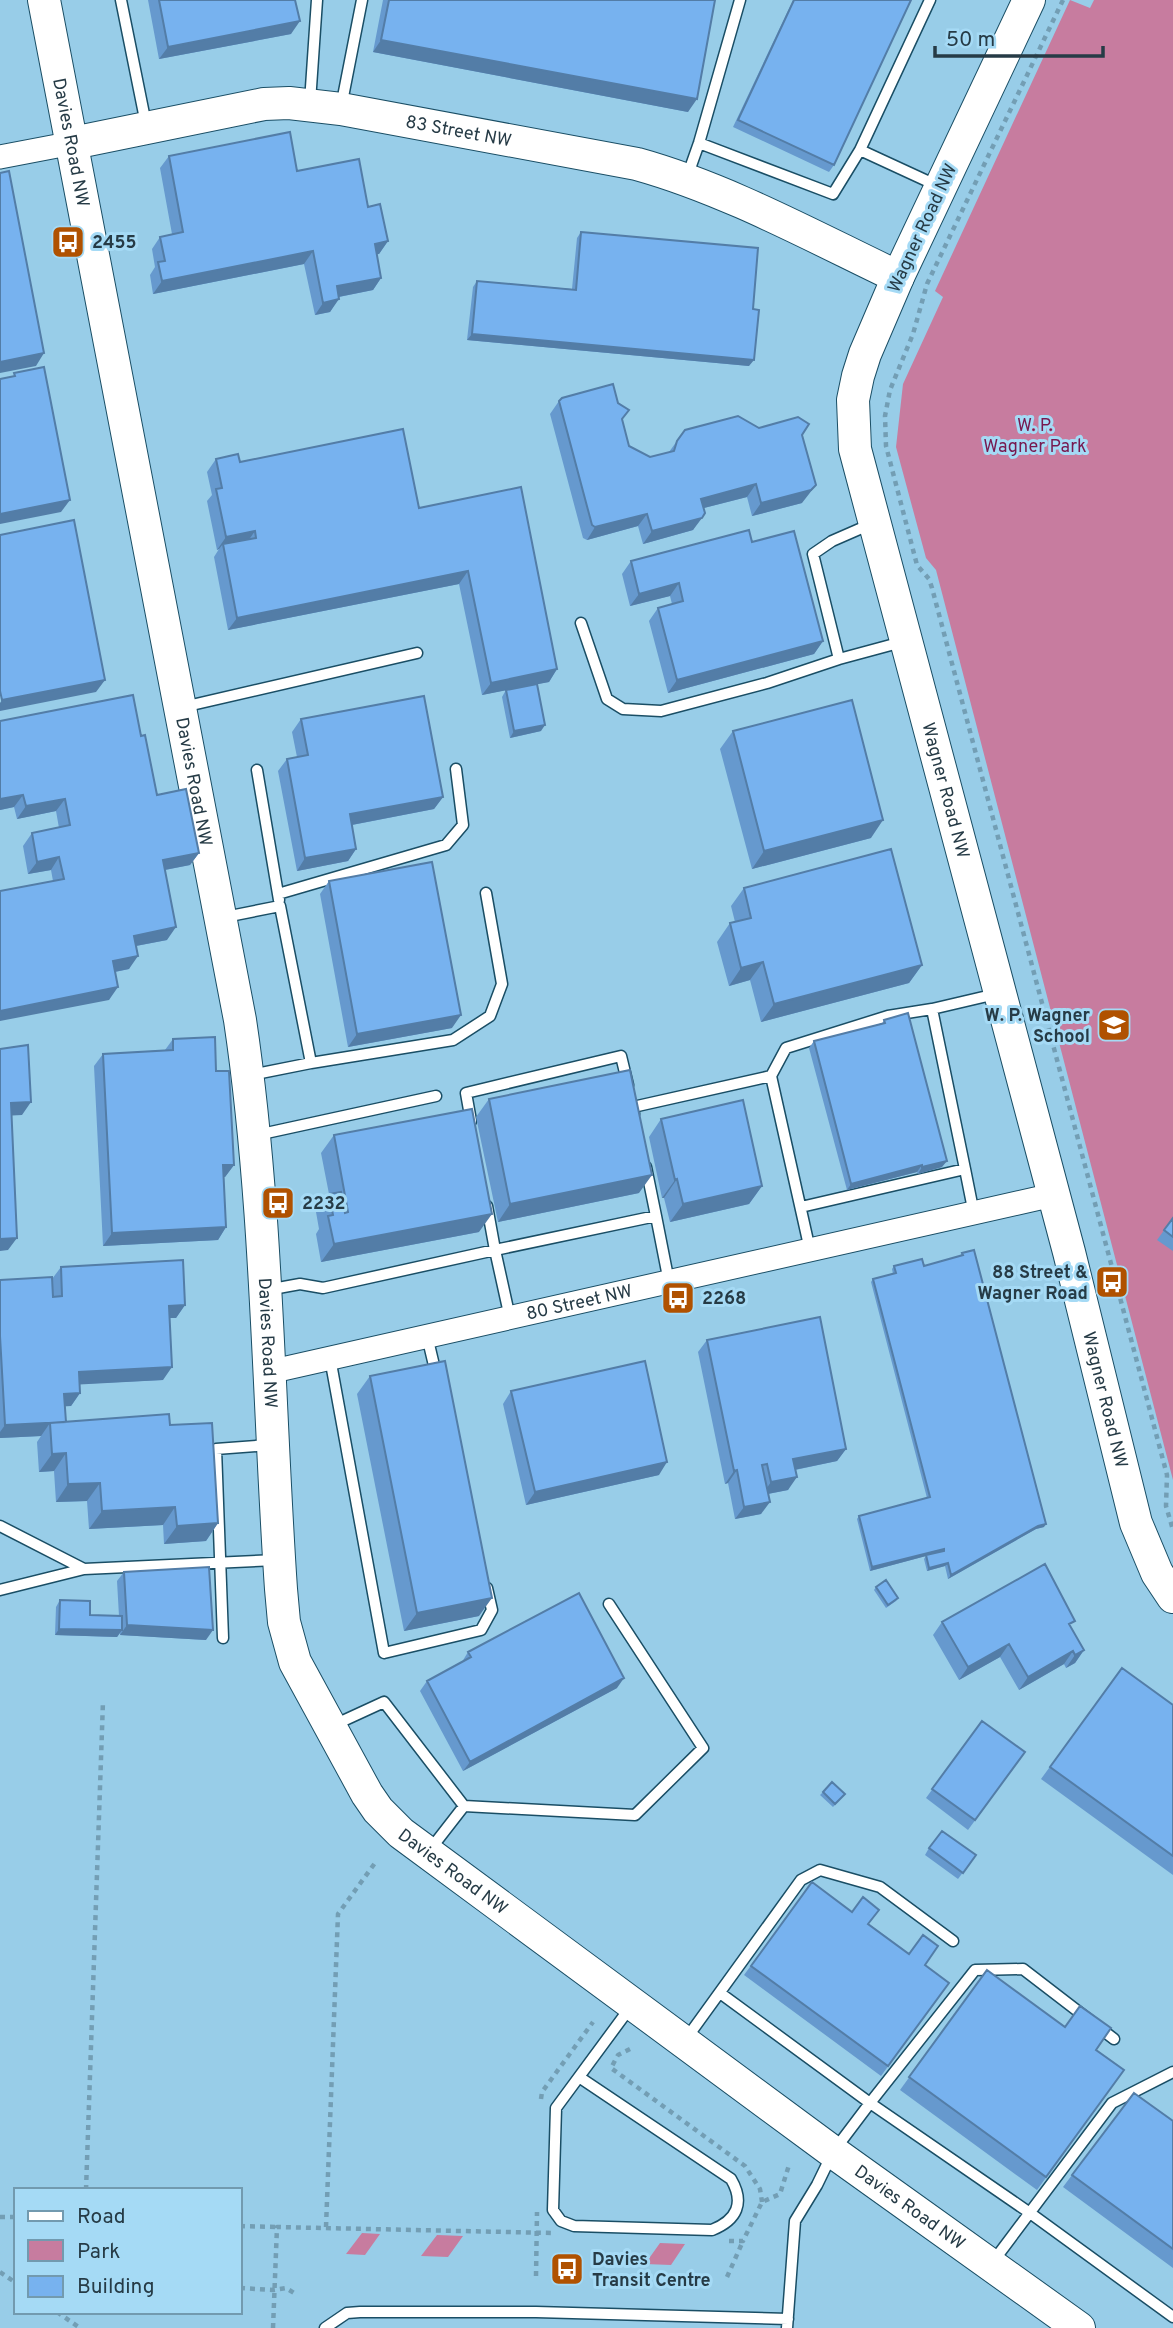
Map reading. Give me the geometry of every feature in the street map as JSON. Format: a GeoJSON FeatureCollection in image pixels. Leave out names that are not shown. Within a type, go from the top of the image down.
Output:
{"type":"FeatureCollection","features":[{"type":"Feature","properties":{"kind":"street","name":"Davies Road NW"},"geometry":{"type":"LineString","coordinates":[[44,0],[221,917],[248,1076],[264,1290],[279,1560],[284,1622],[295,1662],[353,1771],[378,1810],[395,1828],[833,2152],[1079,2328]]}},
{"type":"Feature","properties":{"kind":"street","name":"Wagner Road NW"},"geometry":{"type":"LineString","coordinates":[[1029,0],[898,277],[865,354],[853,400],[855,449],[1054,1195],[1136,1523],[1149,1557],[1173,1597]]}},
{"type":"Feature","properties":{"kind":"street","name":"83 Street NW"},"geometry":{"type":"LineString","coordinates":[[0,157],[264,104],[310,104],[637,164],[686,179],[898,277]]}},
{"type":"Feature","properties":{"kind":"street","name":"80 Street NW"},"geometry":{"type":"LineString","coordinates":[[269,1372],[1054,1195]]}},
{"type":"Feature","properties":{"kind":"lane"},"geometry":{"type":"LineString","coordinates":[[121,0],[146,128]]}},
{"type":"Feature","properties":{"kind":"lane"},"geometry":{"type":"LineString","coordinates":[[310,104],[317,0]]}},
{"type":"Feature","properties":{"kind":"lane"},"geometry":{"type":"LineString","coordinates":[[341,109],[362,0]]}},
{"type":"Feature","properties":{"kind":"lane"},"geometry":{"type":"LineString","coordinates":[[686,179],[740,0]]}},
{"type":"Feature","properties":{"kind":"lane"},"geometry":{"type":"LineString","coordinates":[[699,143],[833,194],[860,150],[930,0]]}},
{"type":"Feature","properties":{"kind":"lane"},"geometry":{"type":"LineString","coordinates":[[860,150],[941,187]]}},
{"type":"Feature","properties":{"kind":"lane"},"geometry":{"type":"LineString","coordinates":[[839,659],[813,554],[832,541],[873,523]]}},
{"type":"Feature","properties":{"kind":"lane"},"geometry":{"type":"LineString","coordinates":[[581,624],[607,699],[623,709],[662,711],[907,641]]}},
{"type":"Feature","properties":{"kind":"lane"},"geometry":{"type":"LineString","coordinates":[[181,707],[417,653]]}},
{"type":"Feature","properties":{"kind":"lane"},"geometry":{"type":"LineString","coordinates":[[221,917],[446,845],[463,825],[456,769]]}},
{"type":"Feature","properties":{"kind":"lane"},"geometry":{"type":"LineString","coordinates":[[257,770],[311,1063]]}},
{"type":"Feature","properties":{"kind":"lane"},"geometry":{"type":"LineString","coordinates":[[248,1076],[453,1040],[490,1016],[502,984],[486,893]]}},
{"type":"Feature","properties":{"kind":"lane"},"geometry":{"type":"LineString","coordinates":[[810,1250],[771,1076],[786,1048],[888,1016],[1000,993]]}},
{"type":"Feature","properties":{"kind":"lane"},"geometry":{"type":"LineString","coordinates":[[932,1009],[974,1214]]}},
{"type":"Feature","properties":{"kind":"lane"},"geometry":{"type":"LineString","coordinates":[[473,1132],[466,1093],[621,1056],[636,1121]]}},
{"type":"Feature","properties":{"kind":"lane"},"geometry":{"type":"LineString","coordinates":[[633,1107],[771,1076]]}},
{"type":"Feature","properties":{"kind":"lane"},"geometry":{"type":"LineString","coordinates":[[254,1136],[436,1096]]}},
{"type":"Feature","properties":{"kind":"lane"},"geometry":{"type":"LineString","coordinates":[[645,1161],[669,1282]]}},
{"type":"Feature","properties":{"kind":"lane"},"geometry":{"type":"LineString","coordinates":[[801,1207],[965,1169]]}},
{"type":"Feature","properties":{"kind":"lane"},"geometry":{"type":"LineString","coordinates":[[486,1197],[510,1318]]}},
{"type":"Feature","properties":{"kind":"lane"},"geometry":{"type":"LineString","coordinates":[[264,1290],[300,1284],[323,1287],[656,1216]]}},
{"type":"Feature","properties":{"kind":"lane"},"geometry":{"type":"LineString","coordinates":[[427,1336],[440,1388]]}},
{"type":"Feature","properties":{"kind":"lane"},"geometry":{"type":"LineString","coordinates":[[330,1358],[384,1653],[481,1630],[492,1611],[483,1571]]}},
{"type":"Feature","properties":{"kind":"lane"},"geometry":{"type":"LineString","coordinates":[[223,1638],[216,1449],[272,1445]]}},
{"type":"Feature","properties":{"kind":"lane"},"geometry":{"type":"LineString","coordinates":[[0,1526],[84,1569]]}},
{"type":"Feature","properties":{"kind":"lane"},"geometry":{"type":"LineString","coordinates":[[0,1590],[84,1569],[279,1560]]}},
{"type":"Feature","properties":{"kind":"lane"},"geometry":{"type":"LineString","coordinates":[[330,1727],[384,1702],[464,1806],[635,1815],[704,1748],[609,1604]]}},
{"type":"Feature","properties":{"kind":"lane"},"geometry":{"type":"LineString","coordinates":[[427,1853],[464,1806]]}},
{"type":"Feature","properties":{"kind":"lane"},"geometry":{"type":"LineString","coordinates":[[684,2041],[802,1880],[820,1870],[880,1887],[953,1941]]}},
{"type":"Feature","properties":{"kind":"lane"},"geometry":{"type":"LineString","coordinates":[[324,2328],[347,2313],[359,2312],[536,2312],[787,2323],[795,2221],[833,2152],[975,1970],[1023,1969],[1114,2039]]}},
{"type":"Feature","properties":{"kind":"lane"},"geometry":{"type":"LineString","coordinates":[[720,1993],[870,2103],[1030,2213],[1173,2317]]}},
{"type":"Feature","properties":{"kind":"lane"},"geometry":{"type":"LineString","coordinates":[[579,2077],[731,2179],[739,2193],[736,2209],[728,2224],[712,2230],[574,2226],[561,2221],[552,2210],[556,2108],[633,2004]]}},
{"type":"Feature","properties":{"kind":"lane"},"geometry":{"type":"LineString","coordinates":[[991,2265],[1112,2103],[1173,2072]]}},
{"type":"Feature","properties":{"kind":"path"},"geometry":{"type":"LineString","coordinates":[[1063,0],[927,284],[913,334],[887,402],[886,446],[917,565],[929,579],[936,602],[1167,1475],[1166,1506],[1173,1530]]}},
{"type":"Feature","properties":{"kind":"path"},"geometry":{"type":"LineString","coordinates":[[86,2188],[103,1701]]}},
{"type":"Feature","properties":{"kind":"path"},"geometry":{"type":"LineString","coordinates":[[326,2227],[338,1914],[375,1863]]}},
{"type":"Feature","properties":{"kind":"path"},"geometry":{"type":"LineString","coordinates":[[630,2049],[618,2055],[611,2068],[745,2166],[755,2180],[762,2202]]}},
{"type":"Feature","properties":{"kind":"path"},"geometry":{"type":"LineString","coordinates":[[727,2277],[762,2202],[780,2194],[789,2165]]}},
{"type":"Feature","properties":{"kind":"path"},"geometry":{"type":"LineString","coordinates":[[242,2226],[564,2234]]}},
{"type":"Feature","properties":{"kind":"path"},"geometry":{"type":"LineString","coordinates":[[274,2328],[273,2290],[277,2227]]}},
{"type":"Feature","properties":{"kind":"path"},"geometry":{"type":"LineString","coordinates":[[716,2240],[743,2241]]}},
{"type":"Feature","properties":{"kind":"path"},"geometry":{"type":"LineString","coordinates":[[242,2288],[286,2288],[294,2293]]}},
{"type":"Feature","properties":{"kind":"path"},"geometry":{"type":"LineString","coordinates":[[60,2314],[80,2328]]}},
{"type":"Feature","properties":{"kind":"green space","name":"W. P. Wagner Park"},"geometry":{"type":"Polygon","coordinates":[[[1070,0],[1090,8],[1094,0],[1173,0],[1173,1480],[936,570],[926,558],[896,447],[903,384],[943,297],[935,291],[1070,0]]]}},
{"type":"Feature","properties":{"kind":"green space"},"geometry":{"type":"Polygon","coordinates":[[[362,2233],[380,2234],[365,2255],[346,2254],[362,2233]]]}},
{"type":"Feature","properties":{"kind":"green space"},"geometry":{"type":"Polygon","coordinates":[[[437,2235],[463,2236],[448,2257],[421,2256],[437,2235]]]}},
{"type":"Feature","properties":{"kind":"green space"},"geometry":{"type":"Polygon","coordinates":[[[660,2243],[685,2244],[671,2265],[645,2264],[660,2243]]]}},
{"type":"Feature","properties":{"kind":"building"},"geometry":{"type":"Polygon","coordinates":[[[159,0],[295,0],[300,21],[168,47],[159,0]]]}},
{"type":"Feature","properties":{"kind":"building"},"geometry":{"type":"Polygon","coordinates":[[[389,0],[715,0],[697,99],[381,40],[389,0]]]}},
{"type":"Feature","properties":{"kind":"building"},"geometry":{"type":"Polygon","coordinates":[[[794,0],[911,0],[834,165],[738,120],[794,0]]]}},
{"type":"Feature","properties":{"kind":"building"},"geometry":{"type":"Polygon","coordinates":[[[290,132],[297,171],[359,159],[368,207],[380,204],[388,241],[375,244],[381,278],[337,286],[339,299],[323,303],[313,251],[162,281],[158,262],[165,261],[160,237],[183,232],[169,156],[290,132]]]}},
{"type":"Feature","properties":{"kind":"building"},"geometry":{"type":"Polygon","coordinates":[[[9,171],[44,353],[0,362],[0,173],[9,171]]]}},
{"type":"Feature","properties":{"kind":"building"},"geometry":{"type":"Polygon","coordinates":[[[581,232],[758,248],[753,309],[759,310],[754,360],[472,334],[477,281],[576,290],[581,232]]]}},
{"type":"Feature","properties":{"kind":"building"},"geometry":{"type":"Polygon","coordinates":[[[44,367],[70,500],[0,514],[0,379],[15,376],[14,373],[44,367]]]}},
{"type":"Feature","properties":{"kind":"building"},"geometry":{"type":"Polygon","coordinates":[[[613,384],[618,403],[629,410],[622,419],[629,446],[650,457],[674,451],[685,430],[738,416],[759,428],[798,417],[809,424],[802,435],[816,485],[811,490],[761,503],[756,484],[701,499],[705,513],[702,518],[652,531],[647,514],[595,527],[592,525],[559,401],[613,384]]]}},
{"type":"Feature","properties":{"kind":"building"},"geometry":{"type":"Polygon","coordinates":[[[403,429],[419,508],[521,487],[557,669],[491,683],[468,571],[237,618],[223,544],[256,538],[255,531],[226,537],[216,489],[222,488],[216,459],[238,454],[240,462],[403,429]]]}},
{"type":"Feature","properties":{"kind":"building"},"geometry":{"type":"Polygon","coordinates":[[[74,520],[105,680],[2,700],[0,535],[74,520]]]}},
{"type":"Feature","properties":{"kind":"building"},"geometry":{"type":"Polygon","coordinates":[[[749,530],[752,542],[794,531],[823,641],[677,680],[658,608],[683,601],[679,583],[639,594],[631,561],[749,530]]]}},
{"type":"Feature","properties":{"kind":"building"},"geometry":{"type":"Polygon","coordinates":[[[537,684],[545,725],[514,731],[506,690],[537,684]]]}},
{"type":"Feature","properties":{"kind":"building"},"geometry":{"type":"Polygon","coordinates":[[[133,695],[141,736],[145,735],[157,795],[186,789],[199,853],[163,860],[176,927],[134,936],[138,956],[113,961],[118,987],[0,1011],[0,891],[64,879],[59,857],[37,862],[32,833],[70,825],[65,799],[26,806],[23,795],[0,799],[0,721],[133,695]]]}},
{"type":"Feature","properties":{"kind":"building"},"geometry":{"type":"Polygon","coordinates":[[[424,696],[443,797],[350,814],[356,849],[305,858],[287,759],[308,755],[301,719],[424,696]]]}},
{"type":"Feature","properties":{"kind":"building"},"geometry":{"type":"Polygon","coordinates":[[[852,700],[883,820],[764,851],[733,731],[852,700]]]}},
{"type":"Feature","properties":{"kind":"building"},"geometry":{"type":"Polygon","coordinates":[[[891,849],[922,965],[774,1004],[763,962],[741,968],[730,923],[751,918],[744,888],[891,849]]]}},
{"type":"Feature","properties":{"kind":"building"},"geometry":{"type":"Polygon","coordinates":[[[432,862],[461,1015],[357,1034],[329,881],[432,862]]]}},
{"type":"Feature","properties":{"kind":"building"},"geometry":{"type":"Polygon","coordinates":[[[908,1013],[947,1161],[851,1184],[814,1041],[885,1023],[884,1020],[908,1013]]]}},
{"type":"Feature","properties":{"kind":"building"},"geometry":{"type":"Polygon","coordinates":[[[215,1037],[216,1071],[229,1071],[234,1165],[223,1165],[226,1227],[112,1233],[103,1054],[173,1050],[173,1039],[215,1037]]]}},
{"type":"Feature","properties":{"kind":"building"},"geometry":{"type":"Polygon","coordinates":[[[28,1045],[31,1102],[11,1103],[17,1238],[0,1239],[0,1049],[28,1045]]]}},
{"type":"Feature","properties":{"kind":"building"},"geometry":{"type":"Polygon","coordinates":[[[630,1070],[652,1175],[510,1204],[489,1099],[630,1070]]]}},
{"type":"Feature","properties":{"kind":"building"},"geometry":{"type":"Polygon","coordinates":[[[743,1100],[762,1186],[683,1204],[661,1119],[743,1100]]]}},
{"type":"Feature","properties":{"kind":"building"},"geometry":{"type":"Polygon","coordinates":[[[472,1109],[492,1214],[334,1244],[328,1216],[333,1215],[329,1194],[341,1192],[345,1213],[348,1212],[334,1135],[472,1109]]]}},
{"type":"Feature","properties":{"kind":"building"},"geometry":{"type":"Polygon","coordinates":[[[1173,1218],[1173,1237],[1164,1230],[1173,1218]]]}},
{"type":"Feature","properties":{"kind":"building"},"geometry":{"type":"Polygon","coordinates":[[[974,1250],[1046,1524],[951,1575],[948,1563],[929,1568],[926,1555],[944,1549],[872,1567],[859,1516],[930,1497],[873,1279],[896,1273],[894,1266],[922,1259],[924,1266],[974,1250]]]}},
{"type":"Feature","properties":{"kind":"building"},"geometry":{"type":"Polygon","coordinates":[[[183,1260],[185,1305],[169,1306],[172,1367],[79,1372],[80,1393],[64,1394],[66,1422],[5,1425],[0,1280],[52,1277],[53,1297],[62,1296],[61,1267],[183,1260]]]}},
{"type":"Feature","properties":{"kind":"building"},"geometry":{"type":"Polygon","coordinates":[[[820,1317],[846,1449],[793,1459],[797,1477],[771,1482],[767,1464],[762,1465],[770,1502],[744,1507],[707,1340],[820,1317]]]}},
{"type":"Feature","properties":{"kind":"building"},"geometry":{"type":"Polygon","coordinates":[[[445,1361],[492,1598],[417,1613],[370,1376],[445,1361]]]}},
{"type":"Feature","properties":{"kind":"building"},"geometry":{"type":"Polygon","coordinates":[[[645,1361],[667,1462],[535,1492],[511,1391],[645,1361]]]}},
{"type":"Feature","properties":{"kind":"building"},"geometry":{"type":"Polygon","coordinates":[[[169,1414],[170,1425],[212,1423],[218,1523],[177,1526],[175,1507],[102,1511],[100,1483],[68,1484],[66,1453],[52,1454],[50,1423],[169,1414]]]}},
{"type":"Feature","properties":{"kind":"building"},"geometry":{"type":"Polygon","coordinates":[[[1045,1564],[1075,1621],[1069,1624],[1084,1650],[1075,1655],[1073,1651],[1028,1677],[1009,1644],[968,1667],[942,1622],[1045,1564]]]}},
{"type":"Feature","properties":{"kind":"building"},"geometry":{"type":"Polygon","coordinates":[[[209,1567],[213,1630],[127,1625],[124,1572],[209,1567]]]}},
{"type":"Feature","properties":{"kind":"building"},"geometry":{"type":"Polygon","coordinates":[[[886,1580],[898,1598],[888,1605],[876,1587],[886,1580]]]}},
{"type":"Feature","properties":{"kind":"building"},"geometry":{"type":"Polygon","coordinates":[[[579,1593],[624,1678],[470,1762],[427,1681],[471,1657],[468,1652],[579,1593]]]}},
{"type":"Feature","properties":{"kind":"building"},"geometry":{"type":"Polygon","coordinates":[[[60,1600],[90,1601],[90,1615],[122,1616],[122,1630],[59,1629],[60,1600]]]}},
{"type":"Feature","properties":{"kind":"building"},"geometry":{"type":"Polygon","coordinates":[[[1122,1668],[1173,1705],[1173,1856],[1050,1767],[1122,1668]]]}},
{"type":"Feature","properties":{"kind":"building"},"geometry":{"type":"Polygon","coordinates":[[[982,1721],[1025,1752],[975,1820],[932,1789],[982,1721]]]}},
{"type":"Feature","properties":{"kind":"building"},"geometry":{"type":"Polygon","coordinates":[[[832,1782],[845,1794],[835,1804],[823,1792],[832,1782]]]}},
{"type":"Feature","properties":{"kind":"building"},"geometry":{"type":"Polygon","coordinates":[[[942,1831],[976,1855],[963,1873],[929,1848],[942,1831]]]}},
{"type":"Feature","properties":{"kind":"building"},"geometry":{"type":"Polygon","coordinates":[[[812,1882],[852,1912],[863,1897],[879,1910],[868,1924],[909,1954],[923,1935],[938,1946],[925,1965],[949,1983],[888,2066],[751,1966],[812,1882]]]}},
{"type":"Feature","properties":{"kind":"building"},"geometry":{"type":"Polygon","coordinates":[[[987,1970],[1065,2027],[1080,2006],[1111,2028],[1096,2050],[1124,2070],[1046,2177],[909,2077],[987,1970]]]}},
{"type":"Feature","properties":{"kind":"building"},"geometry":{"type":"Polygon","coordinates":[[[1134,2093],[1173,2121],[1173,2249],[1072,2175],[1134,2093]]]}},
{"type":"Feature","properties":{"kind":"place","name":"2455"},"geometry":{"type":"Point","coordinates":[68,242]}},
{"type":"Feature","properties":{"kind":"place","name":"W. P. Wagner School"},"geometry":{"type":"Point","coordinates":[1114,1025]}},
{"type":"Feature","properties":{"kind":"place","name":"2232"},"geometry":{"type":"Point","coordinates":[278,1203]}},
{"type":"Feature","properties":{"kind":"place","name":"88 Street & Wagner Road"},"geometry":{"type":"Point","coordinates":[1112,1282]}},
{"type":"Feature","properties":{"kind":"place","name":"2268"},"geometry":{"type":"Point","coordinates":[678,1298]}},
{"type":"Feature","properties":{"kind":"place","name":"Davies Transit Centre"},"geometry":{"type":"Point","coordinates":[567,2269]}}]}
